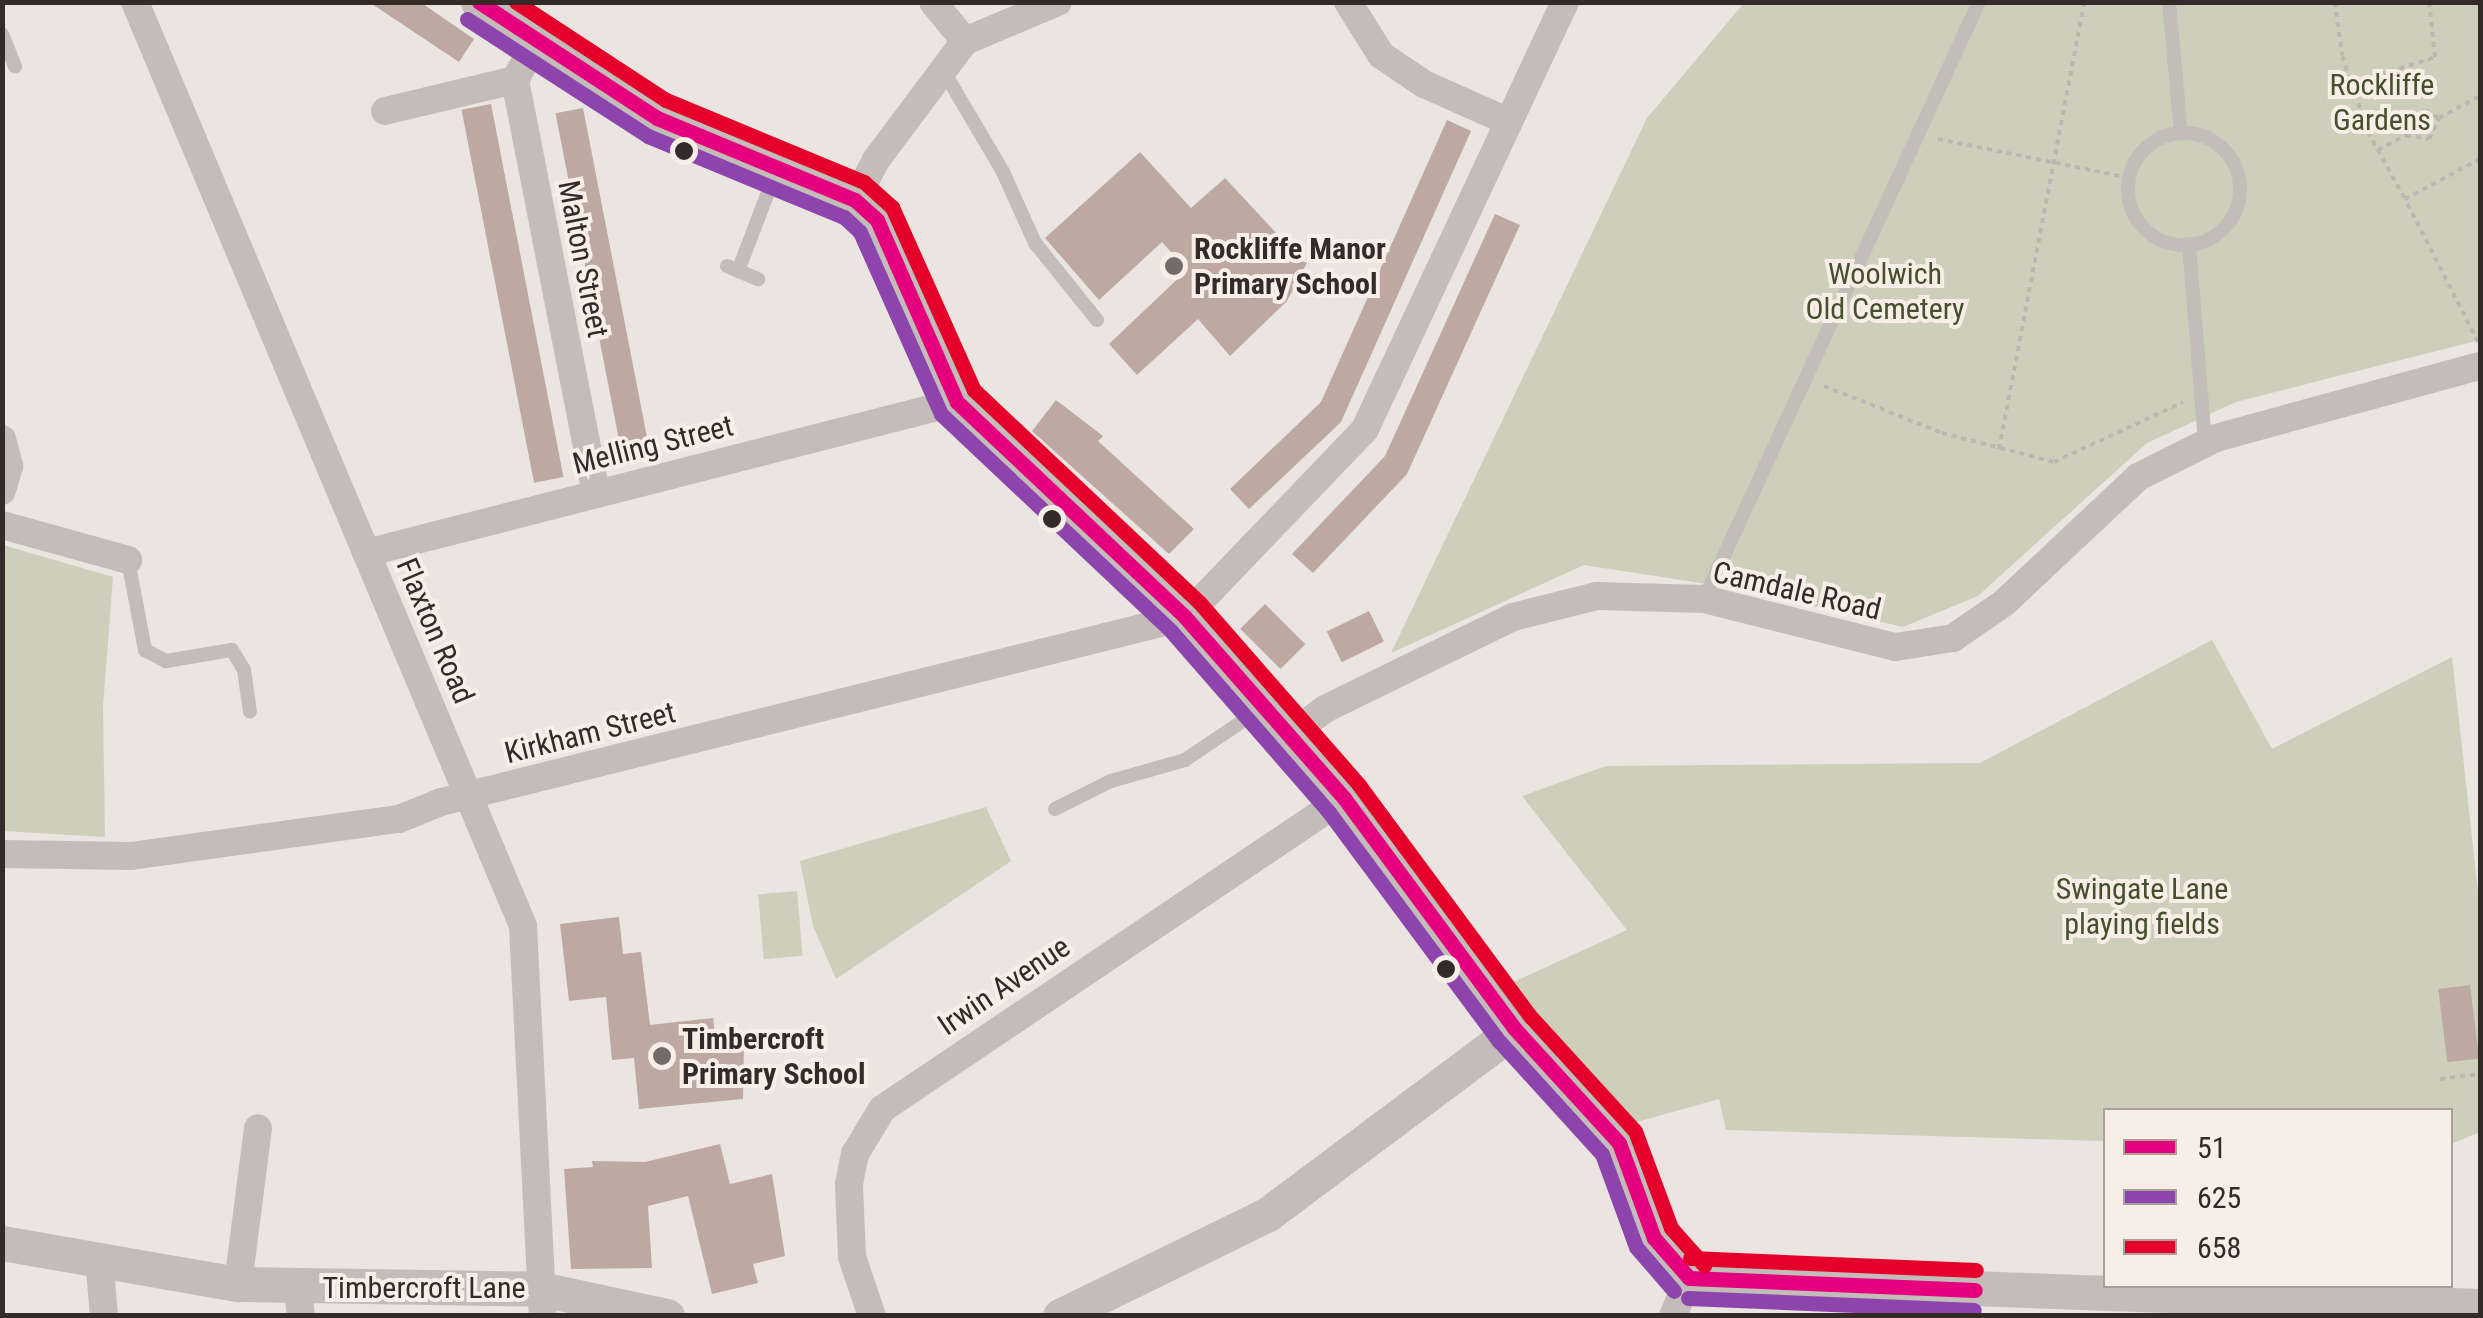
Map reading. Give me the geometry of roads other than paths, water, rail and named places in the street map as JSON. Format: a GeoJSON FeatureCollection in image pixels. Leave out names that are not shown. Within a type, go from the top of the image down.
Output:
{"type":"FeatureCollection","features":[{"type":"Feature","properties":{"kind":"street","name":"Flaxton Road"},"geometry":{"type":"LineString","coordinates":[[135,2],[523,926],[542,1302]]}},
{"type":"Feature","properties":{"kind":"street"},"geometry":{"type":"LineString","coordinates":[[478,2],[657,118],[855,200],[878,220],[957,402],[1185,617],[1344,798],[1515,1029],[1619,1144],[1654,1238],[1690,1278],[1977,1303],[2480,1306]]}},
{"type":"Feature","properties":{"kind":"street"},"geometry":{"type":"LineString","coordinates":[[933,2],[965,41]]}},
{"type":"Feature","properties":{"kind":"street"},"geometry":{"type":"LineString","coordinates":[[855,200],[876,160],[965,41],[1058,2]]}},
{"type":"Feature","properties":{"kind":"street"},"geometry":{"type":"LineString","coordinates":[[1348,2],[1382,55],[1424,84],[1505,120]]}},
{"type":"Feature","properties":{"kind":"street"},"geometry":{"type":"LineString","coordinates":[[1185,617],[1365,429],[1505,120],[1566,2]]}},
{"type":"Feature","properties":{"kind":"street"},"geometry":{"type":"LineString","coordinates":[[385,111],[515,80],[536,41]]}},
{"type":"Feature","properties":{"kind":"street","name":"Malton Street"},"geometry":{"type":"LineString","coordinates":[[515,80],[596,494]]}},
{"type":"Feature","properties":{"kind":"street","name":"Camdale Road"},"geometry":{"type":"LineString","coordinates":[[1290,735],[1325,710],[1513,617],[1597,596],[1704,599],[1895,648],[1953,638],[2005,602],[2138,477],[2206,443],[2480,366]]}},
{"type":"Feature","properties":{"kind":"street","name":"Melling Street"},"geometry":{"type":"LineString","coordinates":[[366,553],[957,402]]}},
{"type":"Feature","properties":{"kind":"street"},"geometry":{"type":"LineString","coordinates":[[2,439],[9,466],[2,491]]}},
{"type":"Feature","properties":{"kind":"street"},"geometry":{"type":"LineString","coordinates":[[2,526],[128,560]]}},
{"type":"Feature","properties":{"kind":"street","name":"Kirkham Street"},"geometry":{"type":"LineString","coordinates":[[2,854],[192,850],[399,819],[470,796],[1185,617]]}},
{"type":"Feature","properties":{"kind":"street","name":"Irwin Avenue"},"geometry":{"type":"LineString","coordinates":[[872,1316],[852,1257],[849,1184],[855,1154],[882,1109],[1344,798]]}},
{"type":"Feature","properties":{"kind":"street"},"geometry":{"type":"LineString","coordinates":[[1060,1316],[1268,1214],[1515,1029]]}},
{"type":"Feature","properties":{"kind":"street"},"geometry":{"type":"LineString","coordinates":[[238,1284],[258,1128]]}},
{"type":"Feature","properties":{"kind":"street","name":"Timbercroft Lane"},"geometry":{"type":"LineString","coordinates":[[2,1243],[238,1284],[300,1302],[542,1302],[667,1316]]}},
{"type":"Feature","properties":{"kind":"street"},"geometry":{"type":"LineString","coordinates":[[99,1258],[104,1316]]}},
{"type":"Feature","properties":{"kind":"street"},"geometry":{"type":"LineString","coordinates":[[1674,1316],[1690,1278]]}},
{"type":"Feature","properties":{"kind":"lane"},"geometry":{"type":"LineString","coordinates":[[1704,599],[1980,2]]}},
{"type":"Feature","properties":{"kind":"lane"},"geometry":{"type":"LineString","coordinates":[[2169,2],[2182,133]]}},
{"type":"Feature","properties":{"kind":"lane"},"geometry":{"type":"LineString","coordinates":[[2,34],[15,67]]}},
{"type":"Feature","properties":{"kind":"lane"},"geometry":{"type":"LineString","coordinates":[[943,70],[1003,172],[1035,243],[1097,320]]}},
{"type":"Feature","properties":{"kind":"lane"},"geometry":{"type":"LineString","coordinates":[[2182,133],[2216,143],[2238,173],[2240,191],[2227,225],[2188,244],[2160,240],[2145,229],[2134,214],[2129,178],[2148,146],[2182,133]]}},
{"type":"Feature","properties":{"kind":"lane"},"geometry":{"type":"LineString","coordinates":[[758,279],[733,268],[777,169]]}},
{"type":"Feature","properties":{"kind":"lane"},"geometry":{"type":"LineString","coordinates":[[2188,244],[2206,443]]}},
{"type":"Feature","properties":{"kind":"lane"},"geometry":{"type":"LineString","coordinates":[[128,560],[145,650],[166,660],[232,650],[244,670],[250,712]]}},
{"type":"Feature","properties":{"kind":"lane"},"geometry":{"type":"LineString","coordinates":[[1055,809],[1111,781],[1185,760],[1265,706]]}},
{"type":"Feature","properties":{"kind":"place","name":"Rockliffe Manor Primary School"},"geometry":{"type":"Point","coordinates":[1174,266]}},
{"type":"Feature","properties":{"kind":"place","name":"Timbercroft Primary School"},"geometry":{"type":"Point","coordinates":[662,1056]}},
{"type":"Feature","properties":{"kind":"park label","name":"Rockliffe Gardens"},"geometry":{"type":"Point","coordinates":[2382,102]}},
{"type":"Feature","properties":{"kind":"park label","name":"Woolwich Old Cemetery"},"geometry":{"type":"Point","coordinates":[1885,291]}},
{"type":"Feature","properties":{"kind":"park label","name":"Swingate Lane playing fields"},"geometry":{"type":"Point","coordinates":[2142,906]}}]}
